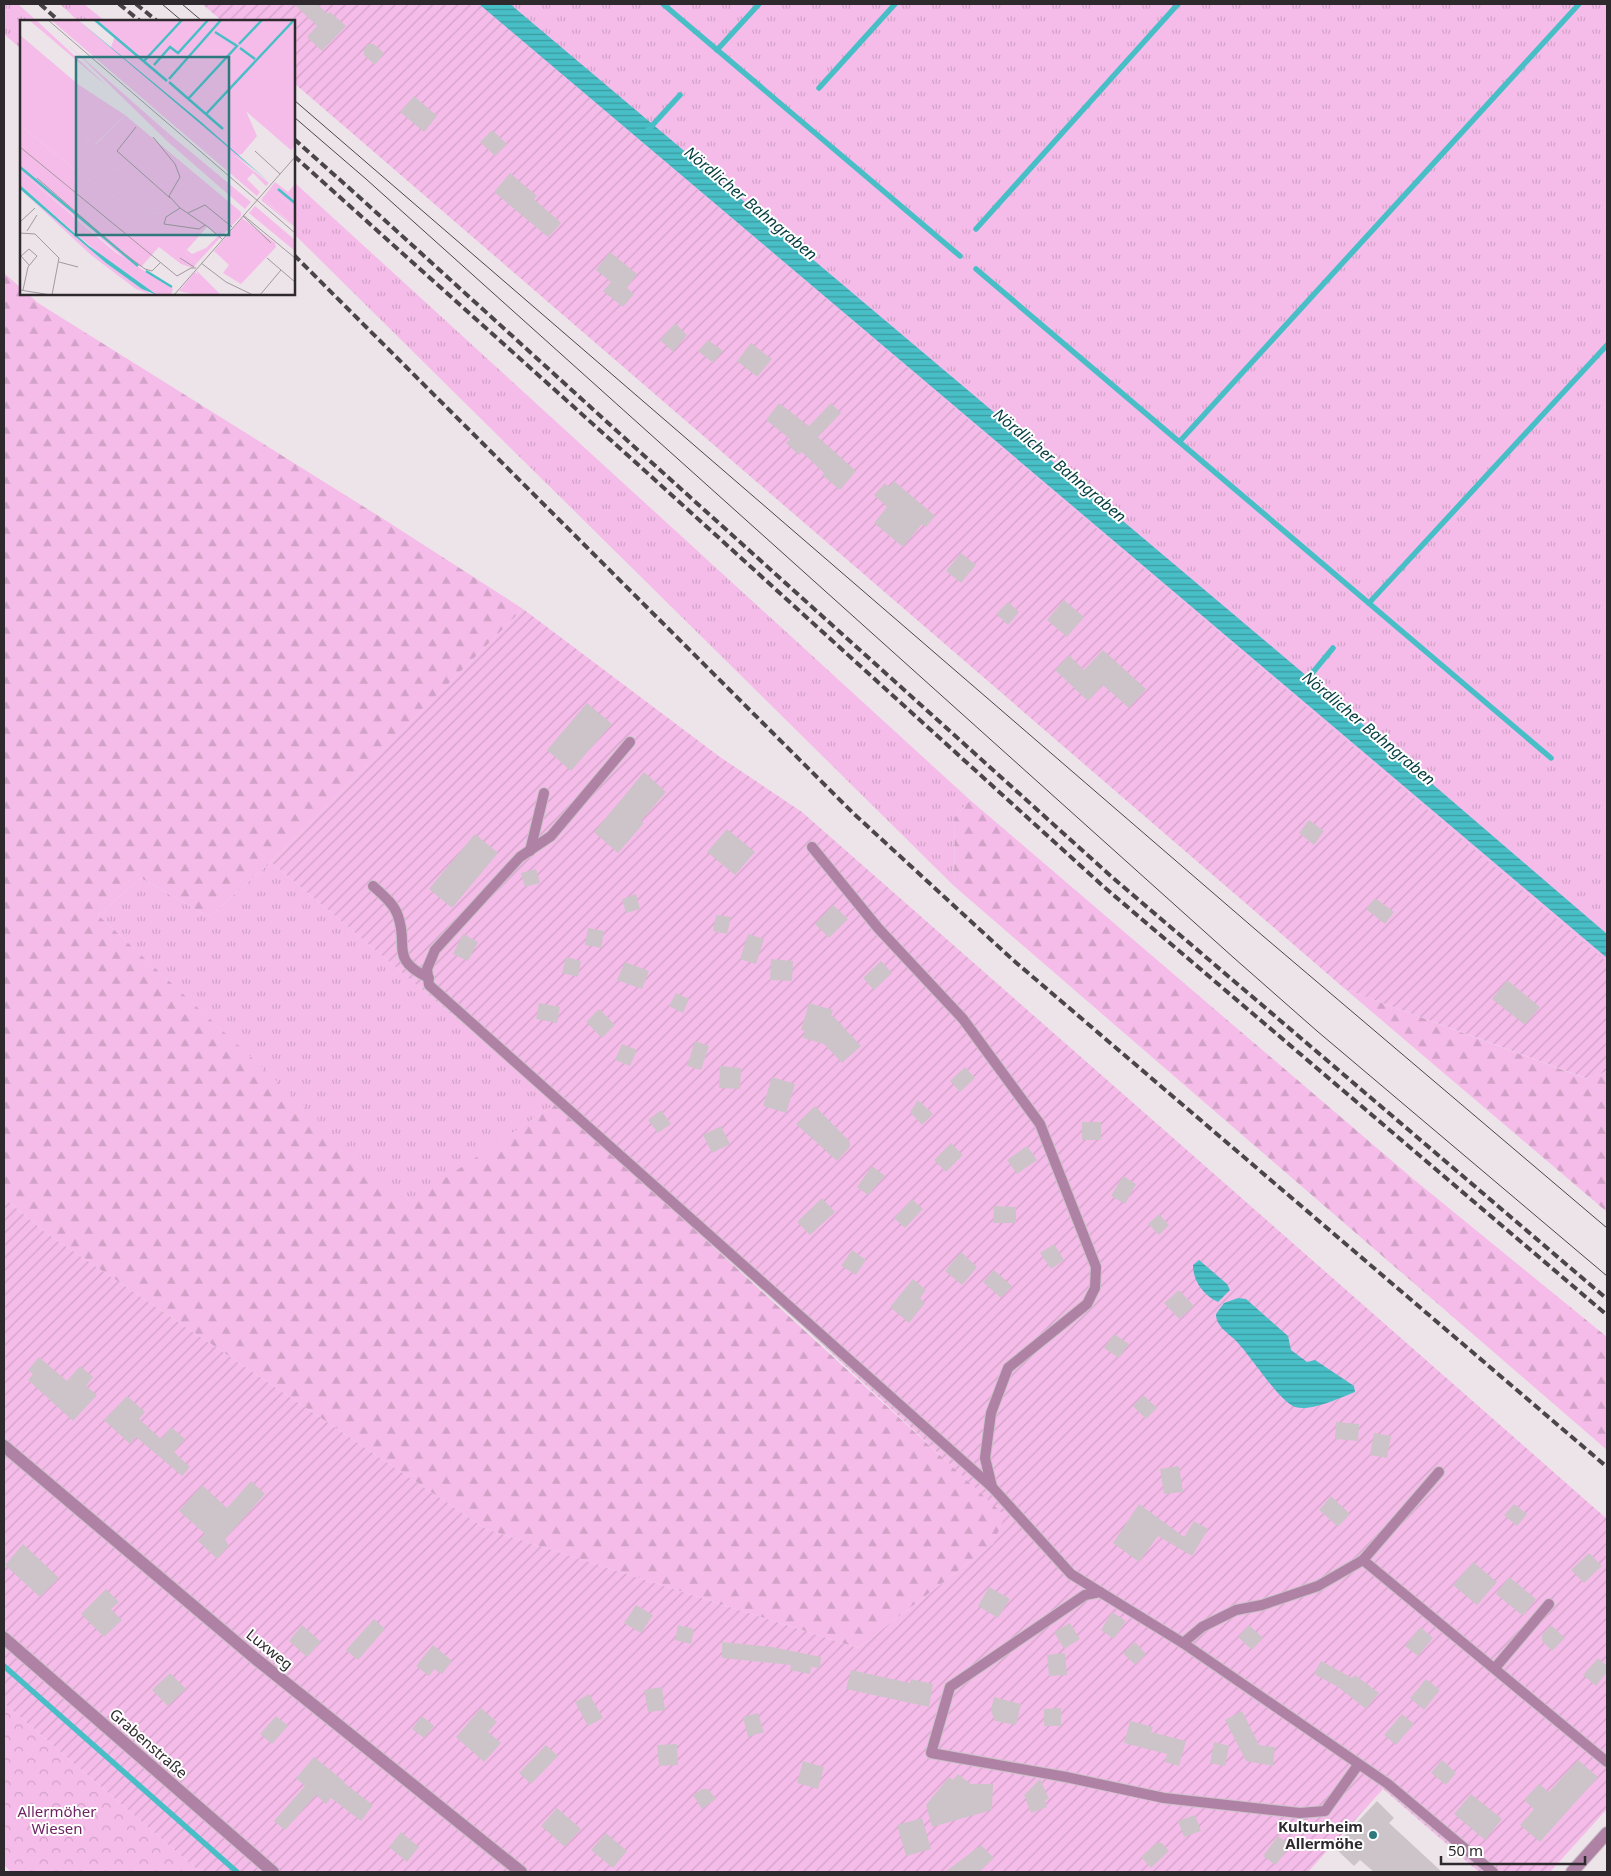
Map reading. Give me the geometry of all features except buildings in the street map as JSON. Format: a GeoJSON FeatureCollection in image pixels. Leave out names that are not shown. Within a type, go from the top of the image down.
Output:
{"type":"FeatureCollection","features":[{"type":"Feature","properties":{"kind":"street","name":"Luxweg"},"geometry":{"type":"LineString","coordinates":[[4,1446],[256,1659],[521,1872]]}},
{"type":"Feature","properties":{"kind":"street","name":"Grabenstraße"},"geometry":{"type":"LineString","coordinates":[[4,1638],[273,1872]]}},
{"type":"Feature","properties":{"kind":"street"},"geometry":{"type":"LineString","coordinates":[[1572,1872],[1607,1833]]}},
{"type":"Feature","properties":{"kind":"lane"},"geometry":{"type":"LineString","coordinates":[[630,742],[551,836],[520,857],[435,950],[427,968],[429,985],[992,1488],[1071,1574],[1183,1643],[1388,1784],[1493,1872]]}},
{"type":"Feature","properties":{"kind":"lane"},"geometry":{"type":"LineString","coordinates":[[530,851],[544,793]]}},
{"type":"Feature","properties":{"kind":"lane"},"geometry":{"type":"LineString","coordinates":[[812,846],[878,928],[963,1019],[1040,1124],[1096,1268],[1095,1288],[1087,1304],[1008,1368],[991,1413],[985,1458],[992,1488]]}},
{"type":"Feature","properties":{"kind":"lane"},"geometry":{"type":"LineString","coordinates":[[373,886],[390,902],[398,914],[402,927],[401,944],[403,957],[408,965],[428,978]]}},
{"type":"Feature","properties":{"kind":"lane"},"geometry":{"type":"LineString","coordinates":[[1183,1643],[1202,1627],[1236,1610],[1262,1605],[1318,1586],[1363,1560],[1439,1472]]}},
{"type":"Feature","properties":{"kind":"lane"},"geometry":{"type":"LineString","coordinates":[[1363,1560],[1607,1762]]}},
{"type":"Feature","properties":{"kind":"lane"},"geometry":{"type":"LineString","coordinates":[[1100,1592],[1085,1595],[950,1687],[931,1753],[1066,1777],[1164,1798],[1300,1813],[1325,1811],[1358,1765]]}},
{"type":"Feature","properties":{"kind":"lane"},"geometry":{"type":"LineString","coordinates":[[1495,1668],[1549,1604]]}},
{"type":"Feature","properties":{"kind":"green space"},"geometry":{"type":"Polygon","coordinates":[[[4,4],[18,4],[36,20],[20,20],[20,48],[4,34],[4,4]]]}},
{"type":"Feature","properties":{"kind":"green space"},"geometry":{"type":"Polygon","coordinates":[[[60,4],[84,4],[104,20],[77,20],[60,4]]]}},
{"type":"Feature","properties":{"kind":"green space"},"geometry":{"type":"Polygon","coordinates":[[[202,4],[479,4],[1607,962],[1607,1071],[1588,1079],[1345,989],[295,84],[295,20],[221,20],[202,4]]]}},
{"type":"Feature","properties":{"kind":"green space"},"geometry":{"type":"Polygon","coordinates":[[[447,4],[1607,4],[1607,987],[447,4]]]}},
{"type":"Feature","properties":{"kind":"green space"},"geometry":{"type":"Polygon","coordinates":[[[295,183],[970,800],[955,817],[954,886],[295,235],[295,183]]]}},
{"type":"Feature","properties":{"kind":"green space"},"geometry":{"type":"Polygon","coordinates":[[[4,273],[20,287],[20,295],[29,295],[38,303],[385,520],[523,609],[271,862],[209,917],[141,878],[98,915],[408,1203],[557,1103],[1006,1516],[993,1544],[858,1648],[486,1529],[46,1233],[4,1198],[4,273]]]}},
{"type":"Feature","properties":{"kind":"green space"},"geometry":{"type":"Polygon","coordinates":[[[523,609],[720,757],[802,812],[1607,1519],[1607,1809],[1550,1872],[1479,1872],[1383,1789],[1308,1872],[200,1872],[4,1703],[4,1198],[46,1233],[486,1529],[858,1648],[993,1544],[1005,1516],[641,1174],[271,862],[523,609]]]}},
{"type":"Feature","properties":{"kind":"green space"},"geometry":{"type":"Polygon","coordinates":[[[970,800],[1412,1178],[1607,1337],[1607,1450],[954,886],[955,817],[970,800]]]}},
{"type":"Feature","properties":{"kind":"green space"},"geometry":{"type":"Polygon","coordinates":[[[271,862],[557,1103],[408,1204],[98,915],[141,878],[209,917],[271,862]]]}},
{"type":"Feature","properties":{"kind":"green space"},"geometry":{"type":"Polygon","coordinates":[[[1345,989],[1587,1079],[1607,1071],[1607,1212],[1345,989]]]}},
{"type":"Feature","properties":{"kind":"green space","name":"Allermöher Wiesen"},"geometry":{"type":"Polygon","coordinates":[[[4,1703],[200,1872],[11,1872],[4,1865],[4,1703]]]}},
{"type":"Feature","properties":{"kind":"water"},"geometry":{"type":"Polygon","coordinates":[[[479,4],[510,4],[1309,678],[1607,934],[1607,958],[479,4]]]}},
{"type":"Feature","properties":{"kind":"water"},"geometry":{"type":"Polygon","coordinates":[[[1199,1260],[1227,1284],[1230,1290],[1218,1302],[1208,1296],[1197,1282],[1193,1265],[1199,1260]]]}},
{"type":"Feature","properties":{"kind":"water"},"geometry":{"type":"Polygon","coordinates":[[[1238,1298],[1246,1299],[1288,1336],[1291,1350],[1307,1362],[1315,1360],[1354,1386],[1355,1392],[1309,1408],[1295,1407],[1288,1403],[1280,1396],[1240,1345],[1222,1328],[1216,1318],[1216,1314],[1224,1303],[1238,1298]]]}},
{"type":"Feature","properties":{"kind":"waterway"},"geometry":{"type":"LineString","coordinates":[[663,4],[960,256]]}},
{"type":"Feature","properties":{"kind":"waterway"},"geometry":{"type":"LineString","coordinates":[[717,50],[759,4]]}},
{"type":"Feature","properties":{"kind":"waterway"},"geometry":{"type":"LineString","coordinates":[[819,88],[895,4]]}},
{"type":"Feature","properties":{"kind":"waterway"},"geometry":{"type":"LineString","coordinates":[[976,229],[1178,4]]}},
{"type":"Feature","properties":{"kind":"waterway"},"geometry":{"type":"LineString","coordinates":[[1180,441],[1579,4]]}},
{"type":"Feature","properties":{"kind":"waterway"},"geometry":{"type":"LineString","coordinates":[[648,130],[680,95]]}},
{"type":"Feature","properties":{"kind":"waterway"},"geometry":{"type":"LineString","coordinates":[[976,269],[1551,758]]}},
{"type":"Feature","properties":{"kind":"waterway"},"geometry":{"type":"LineString","coordinates":[[1369,603],[1607,345]]}},
{"type":"Feature","properties":{"kind":"waterway","name":"Nördlicher Bahngraben"},"geometry":{"type":"LineString","coordinates":[[1304,683],[1333,648]]}},
{"type":"Feature","properties":{"kind":"waterway"},"geometry":{"type":"LineString","coordinates":[[4,1666],[237,1872]]}},
{"type":"Feature","properties":{"kind":"tram line"},"geometry":{"type":"LineString","coordinates":[[162,4],[181,20]]}},
{"type":"Feature","properties":{"kind":"tram line"},"geometry":{"type":"LineString","coordinates":[[182,4],[201,20]]}},
{"type":"Feature","properties":{"kind":"tram line"},"geometry":{"type":"LineString","coordinates":[[295,101],[1263,936],[1607,1228]]}},
{"type":"Feature","properties":{"kind":"tram line"},"geometry":{"type":"LineString","coordinates":[[295,118],[366,179],[1234,958],[1317,1031],[1607,1276]]}},
{"type":"Feature","properties":{"kind":"railway"},"geometry":{"type":"LineString","coordinates":[[40,4],[58,20]]}},
{"type":"Feature","properties":{"kind":"railway"},"geometry":{"type":"LineString","coordinates":[[119,4],[139,20]]}},
{"type":"Feature","properties":{"kind":"railway"},"geometry":{"type":"LineString","coordinates":[[136,4],[156,20]]}},
{"type":"Feature","properties":{"kind":"railway"},"geometry":{"type":"LineString","coordinates":[[295,140],[1113,878],[1607,1299]]}},
{"type":"Feature","properties":{"kind":"railway"},"geometry":{"type":"LineString","coordinates":[[295,157],[1104,887],[1607,1315]]}},
{"type":"Feature","properties":{"kind":"railway"},"geometry":{"type":"LineString","coordinates":[[295,256],[853,813],[1013,960],[1607,1467]]}},
{"type":"Feature","properties":{"kind":"place","name":"Kulturheim Allermöhe"},"geometry":{"type":"Point","coordinates":[1373,1835]}}]}
